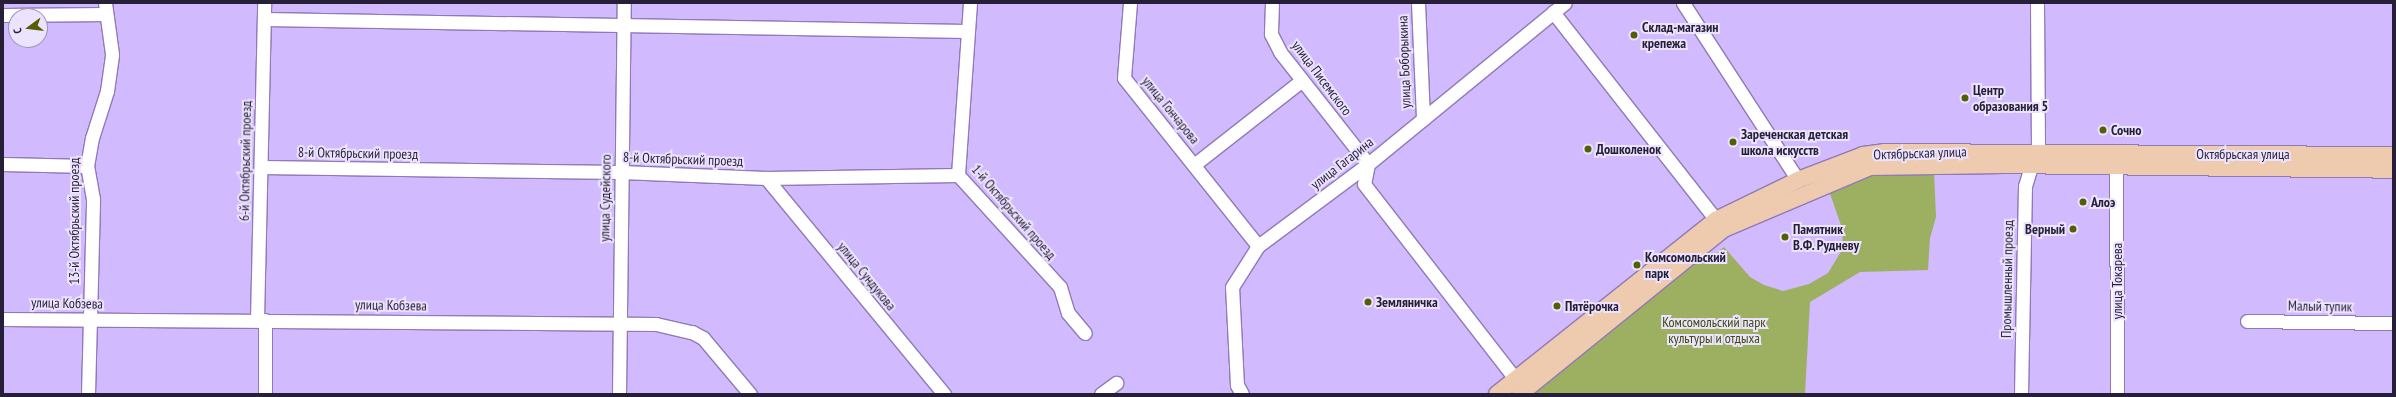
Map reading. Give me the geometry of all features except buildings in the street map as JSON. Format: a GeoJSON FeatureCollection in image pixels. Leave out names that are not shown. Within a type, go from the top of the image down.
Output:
{"type":"FeatureCollection","features":[{"type":"Feature","properties":{"kind":"main road","name":"Октябрьская улица"},"geometry":{"type":"LineString","coordinates":[[1497,394],[1518,387],[1720,224],[1798,180],[1841,162],[1880,153],[2393,170]]}},
{"type":"Feature","properties":{"kind":"main road","name":"Октябрьская улица"},"geometry":{"type":"LineString","coordinates":[[2116,160],[2393,155]]}},
{"type":"Feature","properties":{"kind":"main road","name":"Октябрьская улица"},"geometry":{"type":"LineString","coordinates":[[1720,224],[1870,167],[2035,159]]}},
{"type":"Feature","properties":{"kind":"street","name":"6-й Октябрьский проезд"},"geometry":{"type":"LineString","coordinates":[[264,3],[265,19],[261,39],[261,320],[265,394]]}},
{"type":"Feature","properties":{"kind":"street","name":"улица Судейского"},"geometry":{"type":"LineString","coordinates":[[619,394],[618,325],[624,3]]}},
{"type":"Feature","properties":{"kind":"street","name":"1-й Октябрьский проезд"},"geometry":{"type":"LineString","coordinates":[[970,3],[966,31],[958,175],[1060,287],[1068,313],[1085,333]]}},
{"type":"Feature","properties":{"kind":"street","name":"улица Гончарова"},"geometry":{"type":"LineString","coordinates":[[1130,3],[1124,78],[1195,164],[1258,246]]}},
{"type":"Feature","properties":{"kind":"street","name":"улица Писемского"},"geometry":{"type":"LineString","coordinates":[[1272,3],[1272,34],[1302,80],[1368,164]]}},
{"type":"Feature","properties":{"kind":"street","name":"улица Боборыкина"},"geometry":{"type":"LineString","coordinates":[[1418,3],[1423,119]]}},
{"type":"Feature","properties":{"kind":"street","name":"улица Гагарина"},"geometry":{"type":"LineString","coordinates":[[1242,394],[1237,385],[1232,287],[1258,246],[1368,164],[1565,3]]}},
{"type":"Feature","properties":{"kind":"street"},"geometry":{"type":"LineString","coordinates":[[1683,3],[1798,180]]}},
{"type":"Feature","properties":{"kind":"street"},"geometry":{"type":"LineString","coordinates":[[2035,159],[2037,3]]}},
{"type":"Feature","properties":{"kind":"street"},"geometry":{"type":"LineString","coordinates":[[3,14],[106,9]]}},
{"type":"Feature","properties":{"kind":"street","name":"13-й Октябрьский проезд"},"geometry":{"type":"LineString","coordinates":[[88,394],[87,347],[92,320],[93,200],[87,166],[92,138],[108,91],[112,54],[106,9]]}},
{"type":"Feature","properties":{"kind":"street"},"geometry":{"type":"LineString","coordinates":[[1553,12],[1720,224]]}},
{"type":"Feature","properties":{"kind":"street"},"geometry":{"type":"LineString","coordinates":[[265,19],[966,31]]}},
{"type":"Feature","properties":{"kind":"street","name":"улица Гончарова"},"geometry":{"type":"LineString","coordinates":[[1195,164],[1302,80]]}},
{"type":"Feature","properties":{"kind":"street","name":"Промышленный проезд"},"geometry":{"type":"LineString","coordinates":[[2021,394],[2025,186],[2035,159]]}},
{"type":"Feature","properties":{"kind":"street","name":"улица Токарева"},"geometry":{"type":"LineString","coordinates":[[2116,160],[2118,394]]}},
{"type":"Feature","properties":{"kind":"street"},"geometry":{"type":"LineString","coordinates":[[3,164],[87,166]]}},
{"type":"Feature","properties":{"kind":"street"},"geometry":{"type":"LineString","coordinates":[[1368,164],[1364,184],[1518,387]]}},
{"type":"Feature","properties":{"kind":"street","name":"8-й Октябрьский проезд"},"geometry":{"type":"LineString","coordinates":[[262,167],[621,172],[766,178],[958,175]]}},
{"type":"Feature","properties":{"kind":"street","name":"улица Сундукова"},"geometry":{"type":"LineString","coordinates":[[766,178],[944,394]]}},
{"type":"Feature","properties":{"kind":"street","name":"улица Кобзева"},"geometry":{"type":"LineString","coordinates":[[3,319],[261,320],[618,325],[656,324],[692,332],[716,350],[750,394]]}},
{"type":"Feature","properties":{"kind":"street","name":"Малый тупик"},"geometry":{"type":"LineString","coordinates":[[2247,321],[2393,323]]}},
{"type":"Feature","properties":{"kind":"street"},"geometry":{"type":"LineString","coordinates":[[1101,394],[1116,382]]}},
{"type":"Feature","properties":{"kind":"green space","name":"Комсомольский парк культуры и отдыха"},"geometry":{"type":"Polygon","coordinates":[[[1934,171],[1936,217],[1930,238],[1928,270],[1860,272],[1810,302],[1805,394],[1529,394],[1692,265],[1710,258],[1724,247],[1750,277],[1764,285],[1783,291],[1809,284],[1828,273],[1842,250],[1843,231],[1828,188],[1870,172],[1934,171]]]}},
{"type":"Feature","properties":{"kind":"place","name":"Склад-магазин крепежа"},"geometry":{"type":"Point","coordinates":[1634,35]}},
{"type":"Feature","properties":{"kind":"place","name":"Центр образования 5"},"geometry":{"type":"Point","coordinates":[1965,98]}},
{"type":"Feature","properties":{"kind":"place","name":"Сочно"},"geometry":{"type":"Point","coordinates":[2103,130]}},
{"type":"Feature","properties":{"kind":"place","name":"Зареченская детская школа искусств"},"geometry":{"type":"Point","coordinates":[1733,142]}},
{"type":"Feature","properties":{"kind":"place","name":"Дошколенок"},"geometry":{"type":"Point","coordinates":[1588,149]}},
{"type":"Feature","properties":{"kind":"place","name":"Алоэ"},"geometry":{"type":"Point","coordinates":[2083,202]}},
{"type":"Feature","properties":{"kind":"place","name":"Верный"},"geometry":{"type":"Point","coordinates":[2073,229]}},
{"type":"Feature","properties":{"kind":"place","name":"Памятник В.Ф. Рудневу"},"geometry":{"type":"Point","coordinates":[1785,237]}},
{"type":"Feature","properties":{"kind":"place","name":"Комсомольский парк"},"geometry":{"type":"Point","coordinates":[1637,265]}},
{"type":"Feature","properties":{"kind":"place","name":"Земляничка"},"geometry":{"type":"Point","coordinates":[1368,302]}},
{"type":"Feature","properties":{"kind":"place","name":"Пятёрочка"},"geometry":{"type":"Point","coordinates":[1557,306]}}]}
